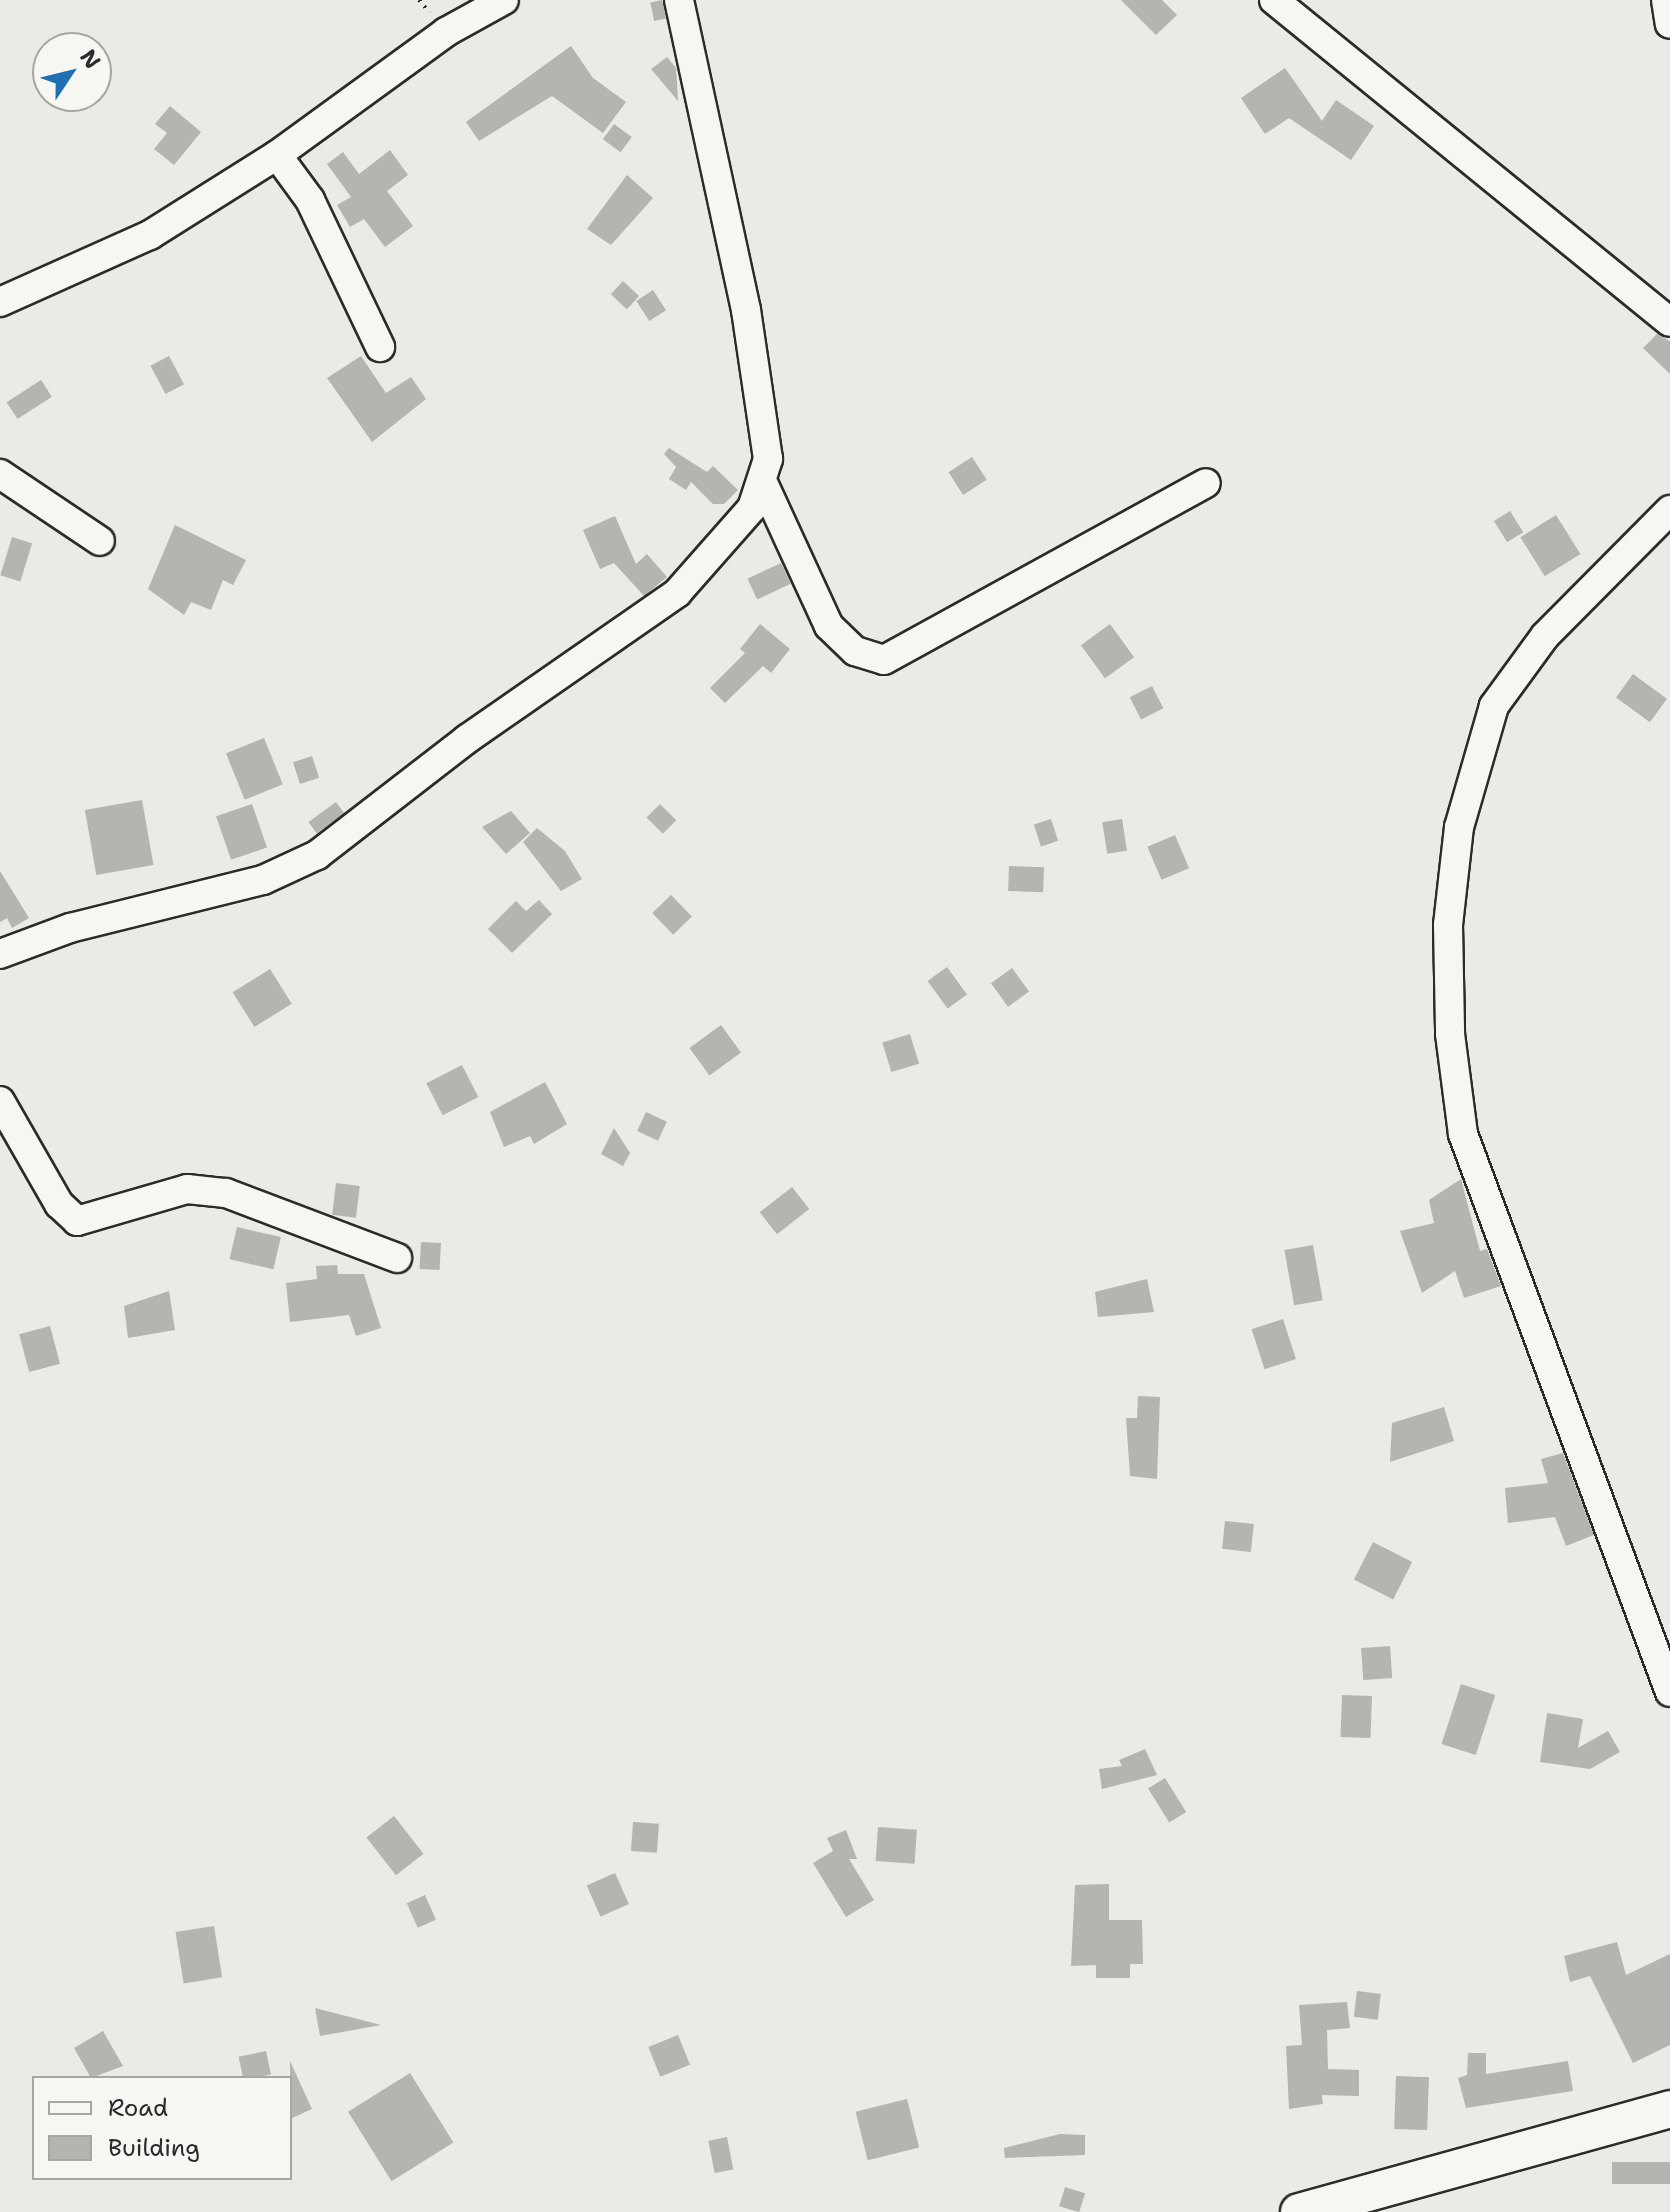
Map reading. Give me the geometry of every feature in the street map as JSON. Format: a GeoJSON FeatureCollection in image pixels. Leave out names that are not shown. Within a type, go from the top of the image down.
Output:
{"type":"FeatureCollection","features":[{"type":"Feature","properties":{"kind":"street"},"geometry":{"type":"LineString","coordinates":[[0,302],[150,235],[277,155],[379,77],[504,0]]}},
{"type":"Feature","properties":{"kind":"street"},"geometry":{"type":"LineString","coordinates":[[679,0],[746,310],[768,459],[765,487],[829,626],[855,651],[884,660],[1206,483]]}},
{"type":"Feature","properties":{"kind":"street"},"geometry":{"type":"LineString","coordinates":[[1274,0],[1670,322]]}},
{"type":"Feature","properties":{"kind":"street"},"geometry":{"type":"LineString","coordinates":[[1666,0],[1670,24]]}},
{"type":"Feature","properties":{"kind":"street"},"geometry":{"type":"LineString","coordinates":[[277,155],[310,200],[380,347]]}},
{"type":"Feature","properties":{"kind":"street"},"geometry":{"type":"LineString","coordinates":[[0,474],[100,541]]}},
{"type":"Feature","properties":{"kind":"street"},"geometry":{"type":"LineString","coordinates":[[0,954],[70,928],[263,880],[317,855],[467,739],[677,593],[765,487]]}},
{"type":"Feature","properties":{"kind":"street"},"geometry":{"type":"LineString","coordinates":[[1670,510],[1545,636],[1494,706],[1459,827],[1448,925],[1450,1034],[1463,1134],[1670,1692]]}},
{"type":"Feature","properties":{"kind":"street"},"geometry":{"type":"LineString","coordinates":[[0,1101],[59,1204],[77,1221],[187,1189],[226,1193],[397,1258]]}},
{"type":"Feature","properties":{"kind":"street"},"geometry":{"type":"LineString","coordinates":[[1299,2212],[1670,2109]]}},
{"type":"Feature","properties":{"kind":"building"},"geometry":{"type":"Polygon","coordinates":[[[662,0],[666,19],[654,21],[650,2],[662,0]]]}},
{"type":"Feature","properties":{"kind":"building"},"geometry":{"type":"Polygon","coordinates":[[[1121,0],[1162,0],[1177,15],[1156,35],[1121,0]]]}},
{"type":"Feature","properties":{"kind":"building"},"geometry":{"type":"Polygon","coordinates":[[[571,46],[593,78],[626,102],[603,133],[552,96],[479,141],[466,122],[571,46]]]}},
{"type":"Feature","properties":{"kind":"building"},"geometry":{"type":"Polygon","coordinates":[[[667,57],[676,68],[678,101],[651,69],[667,57]]]}},
{"type":"Feature","properties":{"kind":"building"},"geometry":{"type":"Polygon","coordinates":[[[1285,68],[1322,121],[1336,100],[1374,126],[1351,160],[1289,118],[1265,134],[1241,98],[1285,68]]]}},
{"type":"Feature","properties":{"kind":"building"},"geometry":{"type":"Polygon","coordinates":[[[170,106],[201,132],[174,165],[154,149],[167,133],[155,124],[170,106]]]}},
{"type":"Feature","properties":{"kind":"building"},"geometry":{"type":"Polygon","coordinates":[[[614,124],[632,137],[621,152],[603,139],[614,124]]]}},
{"type":"Feature","properties":{"kind":"building"},"geometry":{"type":"Polygon","coordinates":[[[390,150],[408,175],[387,191],[413,226],[385,247],[364,219],[350,227],[337,205],[351,197],[327,164],[343,152],[359,174],[390,150]]]}},
{"type":"Feature","properties":{"kind":"building"},"geometry":{"type":"Polygon","coordinates":[[[627,175],[653,198],[611,245],[587,229],[627,175]]]}},
{"type":"Feature","properties":{"kind":"building"},"geometry":{"type":"Polygon","coordinates":[[[623,281],[639,296],[627,309],[611,294],[623,281]]]}},
{"type":"Feature","properties":{"kind":"building"},"geometry":{"type":"Polygon","coordinates":[[[653,290],[666,310],[649,321],[636,301],[653,290]]]}},
{"type":"Feature","properties":{"kind":"building"},"geometry":{"type":"Polygon","coordinates":[[[1657,334],[1670,341],[1670,374],[1643,348],[1657,334]]]}},
{"type":"Feature","properties":{"kind":"building"},"geometry":{"type":"Polygon","coordinates":[[[169,356],[184,384],[165,394],[150,366],[169,356]]]}},
{"type":"Feature","properties":{"kind":"building"},"geometry":{"type":"Polygon","coordinates":[[[361,356],[386,393],[411,377],[426,399],[372,442],[327,378],[361,356]]]}},
{"type":"Feature","properties":{"kind":"building"},"geometry":{"type":"Polygon","coordinates":[[[41,380],[52,397],[18,419],[7,402],[41,380]]]}},
{"type":"Feature","properties":{"kind":"building"},"geometry":{"type":"Polygon","coordinates":[[[669,448],[707,472],[713,466],[738,490],[724,504],[713,504],[691,482],[686,490],[669,479],[676,467],[664,454],[669,448]]]}},
{"type":"Feature","properties":{"kind":"building"},"geometry":{"type":"Polygon","coordinates":[[[972,457],[987,480],[963,495],[949,472],[972,457]]]}},
{"type":"Feature","properties":{"kind":"building"},"geometry":{"type":"Polygon","coordinates":[[[1510,511],[1523,532],[1507,542],[1494,521],[1510,511]]]}},
{"type":"Feature","properties":{"kind":"building"},"geometry":{"type":"Polygon","coordinates":[[[1556,515],[1580,554],[1545,576],[1520,537],[1556,515]]]}},
{"type":"Feature","properties":{"kind":"building"},"geometry":{"type":"Polygon","coordinates":[[[615,516],[636,564],[647,554],[667,577],[644,596],[614,563],[600,569],[583,530],[615,516]]]}},
{"type":"Feature","properties":{"kind":"building"},"geometry":{"type":"Polygon","coordinates":[[[175,525],[246,560],[233,585],[223,580],[211,610],[191,602],[184,615],[148,589],[175,525]]]}},
{"type":"Feature","properties":{"kind":"building"},"geometry":{"type":"Polygon","coordinates":[[[12,537],[32,543],[20,581],[0,575],[12,537]]]}},
{"type":"Feature","properties":{"kind":"building"},"geometry":{"type":"Polygon","coordinates":[[[781,563],[791,584],[757,599],[747,579],[781,563]]]}},
{"type":"Feature","properties":{"kind":"building"},"geometry":{"type":"Polygon","coordinates":[[[760,624],[790,649],[771,673],[763,666],[725,703],[710,688],[745,653],[740,649],[760,624]]]}},
{"type":"Feature","properties":{"kind":"building"},"geometry":{"type":"Polygon","coordinates":[[[1110,624],[1134,657],[1105,678],[1081,645],[1110,624]]]}},
{"type":"Feature","properties":{"kind":"building"},"geometry":{"type":"Polygon","coordinates":[[[1633,674],[1667,699],[1650,722],[1616,697],[1633,674]]]}},
{"type":"Feature","properties":{"kind":"building"},"geometry":{"type":"Polygon","coordinates":[[[1152,686],[1163,708],[1141,720],[1130,697],[1152,686]]]}},
{"type":"Feature","properties":{"kind":"building"},"geometry":{"type":"Polygon","coordinates":[[[264,738],[283,784],[245,800],[226,753],[264,738]]]}},
{"type":"Feature","properties":{"kind":"building"},"geometry":{"type":"Polygon","coordinates":[[[312,756],[319,778],[300,784],[293,762],[312,756]]]}},
{"type":"Feature","properties":{"kind":"building"},"geometry":{"type":"Polygon","coordinates":[[[142,800],[153,865],[96,875],[85,810],[142,800]]]}},
{"type":"Feature","properties":{"kind":"building"},"geometry":{"type":"Polygon","coordinates":[[[336,802],[344,813],[317,833],[308,822],[336,802]]]}},
{"type":"Feature","properties":{"kind":"building"},"geometry":{"type":"Polygon","coordinates":[[[252,804],[267,847],[231,860],[216,816],[252,804]]]}},
{"type":"Feature","properties":{"kind":"building"},"geometry":{"type":"Polygon","coordinates":[[[660,804],[676,820],[663,834],[647,817],[660,804]]]}},
{"type":"Feature","properties":{"kind":"building"},"geometry":{"type":"Polygon","coordinates":[[[511,811],[530,833],[506,854],[482,827],[511,811]]]}},
{"type":"Feature","properties":{"kind":"building"},"geometry":{"type":"Polygon","coordinates":[[[1051,819],[1058,841],[1041,846],[1034,825],[1051,819]]]}},
{"type":"Feature","properties":{"kind":"building"},"geometry":{"type":"Polygon","coordinates":[[[1122,819],[1127,851],[1107,854],[1102,822],[1122,819]]]}},
{"type":"Feature","properties":{"kind":"building"},"geometry":{"type":"Polygon","coordinates":[[[537,828],[565,851],[582,879],[561,891],[523,842],[537,828]]]}},
{"type":"Feature","properties":{"kind":"building"},"geometry":{"type":"Polygon","coordinates":[[[1175,835],[1189,868],[1161,880],[1147,847],[1175,835]]]}},
{"type":"Feature","properties":{"kind":"building"},"geometry":{"type":"Polygon","coordinates":[[[1009,866],[1044,867],[1043,892],[1008,891],[1009,866]]]}},
{"type":"Feature","properties":{"kind":"building"},"geometry":{"type":"Polygon","coordinates":[[[0,871],[29,918],[12,928],[7,918],[0,922],[0,871]]]}},
{"type":"Feature","properties":{"kind":"building"},"geometry":{"type":"Polygon","coordinates":[[[671,895],[692,917],[673,935],[652,913],[671,895]]]}},
{"type":"Feature","properties":{"kind":"building"},"geometry":{"type":"Polygon","coordinates":[[[539,900],[552,914],[512,953],[488,929],[516,901],[526,911],[539,900]]]}},
{"type":"Feature","properties":{"kind":"building"},"geometry":{"type":"Polygon","coordinates":[[[947,967],[967,995],[948,1009],[928,981],[947,967]]]}},
{"type":"Feature","properties":{"kind":"building"},"geometry":{"type":"Polygon","coordinates":[[[1012,968],[1029,991],[1008,1007],[991,983],[1012,968]]]}},
{"type":"Feature","properties":{"kind":"building"},"geometry":{"type":"Polygon","coordinates":[[[270,969],[292,1004],[254,1027],[233,992],[270,969]]]}},
{"type":"Feature","properties":{"kind":"building"},"geometry":{"type":"Polygon","coordinates":[[[721,1025],[741,1053],[709,1075],[689,1048],[721,1025]]]}},
{"type":"Feature","properties":{"kind":"building"},"geometry":{"type":"Polygon","coordinates":[[[910,1034],[919,1064],[891,1072],[882,1042],[910,1034]]]}},
{"type":"Feature","properties":{"kind":"building"},"geometry":{"type":"Polygon","coordinates":[[[462,1065],[478,1097],[443,1115],[426,1083],[462,1065]]]}},
{"type":"Feature","properties":{"kind":"building"},"geometry":{"type":"Polygon","coordinates":[[[545,1082],[567,1124],[534,1144],[530,1136],[504,1147],[490,1112],[545,1082]]]}},
{"type":"Feature","properties":{"kind":"building"},"geometry":{"type":"Polygon","coordinates":[[[646,1112],[667,1122],[658,1141],[637,1131],[646,1112]]]}},
{"type":"Feature","properties":{"kind":"building"},"geometry":{"type":"Polygon","coordinates":[[[614,1128],[630,1153],[623,1166],[601,1154],[614,1128]]]}},
{"type":"Feature","properties":{"kind":"building"},"geometry":{"type":"Polygon","coordinates":[[[1461,1179],[1480,1251],[1487,1249],[1501,1286],[1464,1298],[1455,1271],[1422,1293],[1400,1231],[1434,1223],[1429,1200],[1461,1179]]]}},
{"type":"Feature","properties":{"kind":"building"},"geometry":{"type":"Polygon","coordinates":[[[336,1183],[360,1186],[356,1218],[332,1215],[336,1183]]]}},
{"type":"Feature","properties":{"kind":"building"},"geometry":{"type":"Polygon","coordinates":[[[792,1187],[809,1209],[777,1234],[760,1212],[792,1187]]]}},
{"type":"Feature","properties":{"kind":"building"},"geometry":{"type":"Polygon","coordinates":[[[237,1227],[281,1237],[273,1269],[230,1259],[237,1227]]]}},
{"type":"Feature","properties":{"kind":"building"},"geometry":{"type":"Polygon","coordinates":[[[421,1242],[441,1243],[440,1270],[420,1269],[421,1242]]]}},
{"type":"Feature","properties":{"kind":"building"},"geometry":{"type":"Polygon","coordinates":[[[1313,1245],[1323,1300],[1294,1305],[1284,1250],[1313,1245]]]}},
{"type":"Feature","properties":{"kind":"building"},"geometry":{"type":"Polygon","coordinates":[[[337,1265],[338,1274],[364,1274],[381,1328],[356,1336],[349,1315],[290,1322],[286,1283],[317,1279],[316,1266],[337,1265]]]}},
{"type":"Feature","properties":{"kind":"building"},"geometry":{"type":"Polygon","coordinates":[[[1147,1279],[1154,1312],[1098,1317],[1095,1292],[1147,1279]]]}},
{"type":"Feature","properties":{"kind":"building"},"geometry":{"type":"Polygon","coordinates":[[[169,1291],[175,1330],[128,1338],[124,1306],[169,1291]]]}},
{"type":"Feature","properties":{"kind":"building"},"geometry":{"type":"Polygon","coordinates":[[[1283,1319],[1296,1359],[1265,1369],[1252,1329],[1283,1319]]]}},
{"type":"Feature","properties":{"kind":"building"},"geometry":{"type":"Polygon","coordinates":[[[50,1326],[60,1364],[29,1372],[19,1334],[50,1326]]]}},
{"type":"Feature","properties":{"kind":"building"},"geometry":{"type":"Polygon","coordinates":[[[1138,1396],[1160,1397],[1157,1479],[1130,1476],[1126,1418],[1137,1418],[1138,1396]]]}},
{"type":"Feature","properties":{"kind":"building"},"geometry":{"type":"Polygon","coordinates":[[[1444,1407],[1454,1441],[1390,1462],[1392,1423],[1444,1407]]]}},
{"type":"Feature","properties":{"kind":"building"},"geometry":{"type":"Polygon","coordinates":[[[1563,1453],[1594,1535],[1566,1546],[1555,1517],[1508,1523],[1505,1488],[1548,1483],[1541,1459],[1563,1453]]]}},
{"type":"Feature","properties":{"kind":"building"},"geometry":{"type":"Polygon","coordinates":[[[1225,1521],[1254,1524],[1251,1552],[1222,1549],[1225,1521]]]}},
{"type":"Feature","properties":{"kind":"building"},"geometry":{"type":"Polygon","coordinates":[[[1373,1542],[1412,1562],[1393,1599],[1354,1579],[1373,1542]]]}},
{"type":"Feature","properties":{"kind":"building"},"geometry":{"type":"Polygon","coordinates":[[[1390,1646],[1392,1678],[1363,1680],[1361,1648],[1390,1646]]]}},
{"type":"Feature","properties":{"kind":"building"},"geometry":{"type":"Polygon","coordinates":[[[1461,1684],[1495,1695],[1476,1755],[1442,1744],[1461,1684]]]}},
{"type":"Feature","properties":{"kind":"building"},"geometry":{"type":"Polygon","coordinates":[[[1342,1695],[1372,1696],[1371,1738],[1341,1737],[1342,1695]]]}},
{"type":"Feature","properties":{"kind":"building"},"geometry":{"type":"Polygon","coordinates":[[[1547,1713],[1583,1719],[1578,1748],[1608,1731],[1620,1752],[1590,1769],[1540,1762],[1547,1713]]]}},
{"type":"Feature","properties":{"kind":"building"},"geometry":{"type":"Polygon","coordinates":[[[1145,1749],[1157,1775],[1102,1789],[1099,1769],[1122,1766],[1119,1760],[1145,1749]]]}},
{"type":"Feature","properties":{"kind":"building"},"geometry":{"type":"Polygon","coordinates":[[[1165,1778],[1186,1812],[1169,1823],[1148,1789],[1165,1778]]]}},
{"type":"Feature","properties":{"kind":"building"},"geometry":{"type":"Polygon","coordinates":[[[394,1816],[424,1854],[396,1875],[366,1838],[394,1816]]]}},
{"type":"Feature","properties":{"kind":"building"},"geometry":{"type":"Polygon","coordinates":[[[633,1822],[659,1824],[657,1853],[631,1851],[633,1822]]]}},
{"type":"Feature","properties":{"kind":"building"},"geometry":{"type":"Polygon","coordinates":[[[878,1827],[917,1830],[915,1864],[876,1861],[878,1827]]]}},
{"type":"Feature","properties":{"kind":"building"},"geometry":{"type":"Polygon","coordinates":[[[846,1830],[857,1859],[849,1859],[874,1900],[846,1917],[813,1863],[833,1851],[827,1838],[846,1830]]]}},
{"type":"Feature","properties":{"kind":"building"},"geometry":{"type":"Polygon","coordinates":[[[615,1873],[629,1904],[601,1917],[587,1886],[615,1873]]]}},
{"type":"Feature","properties":{"kind":"building"},"geometry":{"type":"Polygon","coordinates":[[[1109,1884],[1109,1920],[1142,1920],[1143,1964],[1130,1964],[1130,1978],[1096,1978],[1096,1965],[1071,1966],[1075,1885],[1109,1884]]]}},
{"type":"Feature","properties":{"kind":"building"},"geometry":{"type":"Polygon","coordinates":[[[425,1895],[436,1920],[418,1928],[407,1903],[425,1895]]]}},
{"type":"Feature","properties":{"kind":"building"},"geometry":{"type":"Polygon","coordinates":[[[214,1926],[222,1977],[184,1983],[175,1932],[214,1926]]]}},
{"type":"Feature","properties":{"kind":"building"},"geometry":{"type":"Polygon","coordinates":[[[1617,1942],[1626,1975],[1670,1954],[1670,2045],[1633,2063],[1590,1976],[1570,1982],[1564,1956],[1617,1942]]]}},
{"type":"Feature","properties":{"kind":"building"},"geometry":{"type":"Polygon","coordinates":[[[1357,1991],[1381,1994],[1378,2020],[1354,2017],[1357,1991]]]}},
{"type":"Feature","properties":{"kind":"building"},"geometry":{"type":"Polygon","coordinates":[[[1347,2002],[1350,2028],[1327,2030],[1328,2069],[1359,2070],[1359,2096],[1322,2095],[1323,2104],[1289,2109],[1286,2046],[1302,2045],[1299,2005],[1347,2002]]]}},
{"type":"Feature","properties":{"kind":"building"},"geometry":{"type":"Polygon","coordinates":[[[315,2008],[381,2025],[320,2036],[315,2008]]]}},
{"type":"Feature","properties":{"kind":"building"},"geometry":{"type":"Polygon","coordinates":[[[103,2031],[123,2066],[90,2076],[74,2048],[103,2031]]]}},
{"type":"Feature","properties":{"kind":"building"},"geometry":{"type":"Polygon","coordinates":[[[678,2035],[690,2065],[660,2077],[648,2047],[678,2035]]]}},
{"type":"Feature","properties":{"kind":"building"},"geometry":{"type":"Polygon","coordinates":[[[266,2051],[271,2074],[243,2076],[239,2057],[266,2051]]]}},
{"type":"Feature","properties":{"kind":"building"},"geometry":{"type":"Polygon","coordinates":[[[1468,2053],[1486,2053],[1486,2074],[1568,2061],[1573,2091],[1466,2108],[1458,2078],[1467,2075],[1468,2053]]]}},
{"type":"Feature","properties":{"kind":"building"},"geometry":{"type":"Polygon","coordinates":[[[290,2061],[312,2109],[292,2118],[292,2076],[290,2061]]]}},
{"type":"Feature","properties":{"kind":"building"},"geometry":{"type":"Polygon","coordinates":[[[410,2073],[453,2143],[392,2181],[348,2112],[410,2073]]]}},
{"type":"Feature","properties":{"kind":"building"},"geometry":{"type":"Polygon","coordinates":[[[1396,2076],[1429,2077],[1427,2130],[1394,2129],[1396,2076]]]}},
{"type":"Feature","properties":{"kind":"building"},"geometry":{"type":"Polygon","coordinates":[[[907,2099],[919,2148],[868,2160],[856,2112],[907,2099]]]}},
{"type":"Feature","properties":{"kind":"building"},"geometry":{"type":"Polygon","coordinates":[[[1060,2134],[1085,2135],[1085,2155],[1005,2158],[1004,2148],[1060,2134]]]}},
{"type":"Feature","properties":{"kind":"building"},"geometry":{"type":"Polygon","coordinates":[[[727,2137],[733,2169],[715,2173],[708,2141],[727,2137]]]}},
{"type":"Feature","properties":{"kind":"building"},"geometry":{"type":"Polygon","coordinates":[[[1612,2162],[1670,2162],[1670,2184],[1612,2184],[1612,2162]]]}},
{"type":"Feature","properties":{"kind":"building"},"geometry":{"type":"Polygon","coordinates":[[[1065,2187],[1085,2193],[1079,2212],[1059,2206],[1065,2187]]]}}]}
